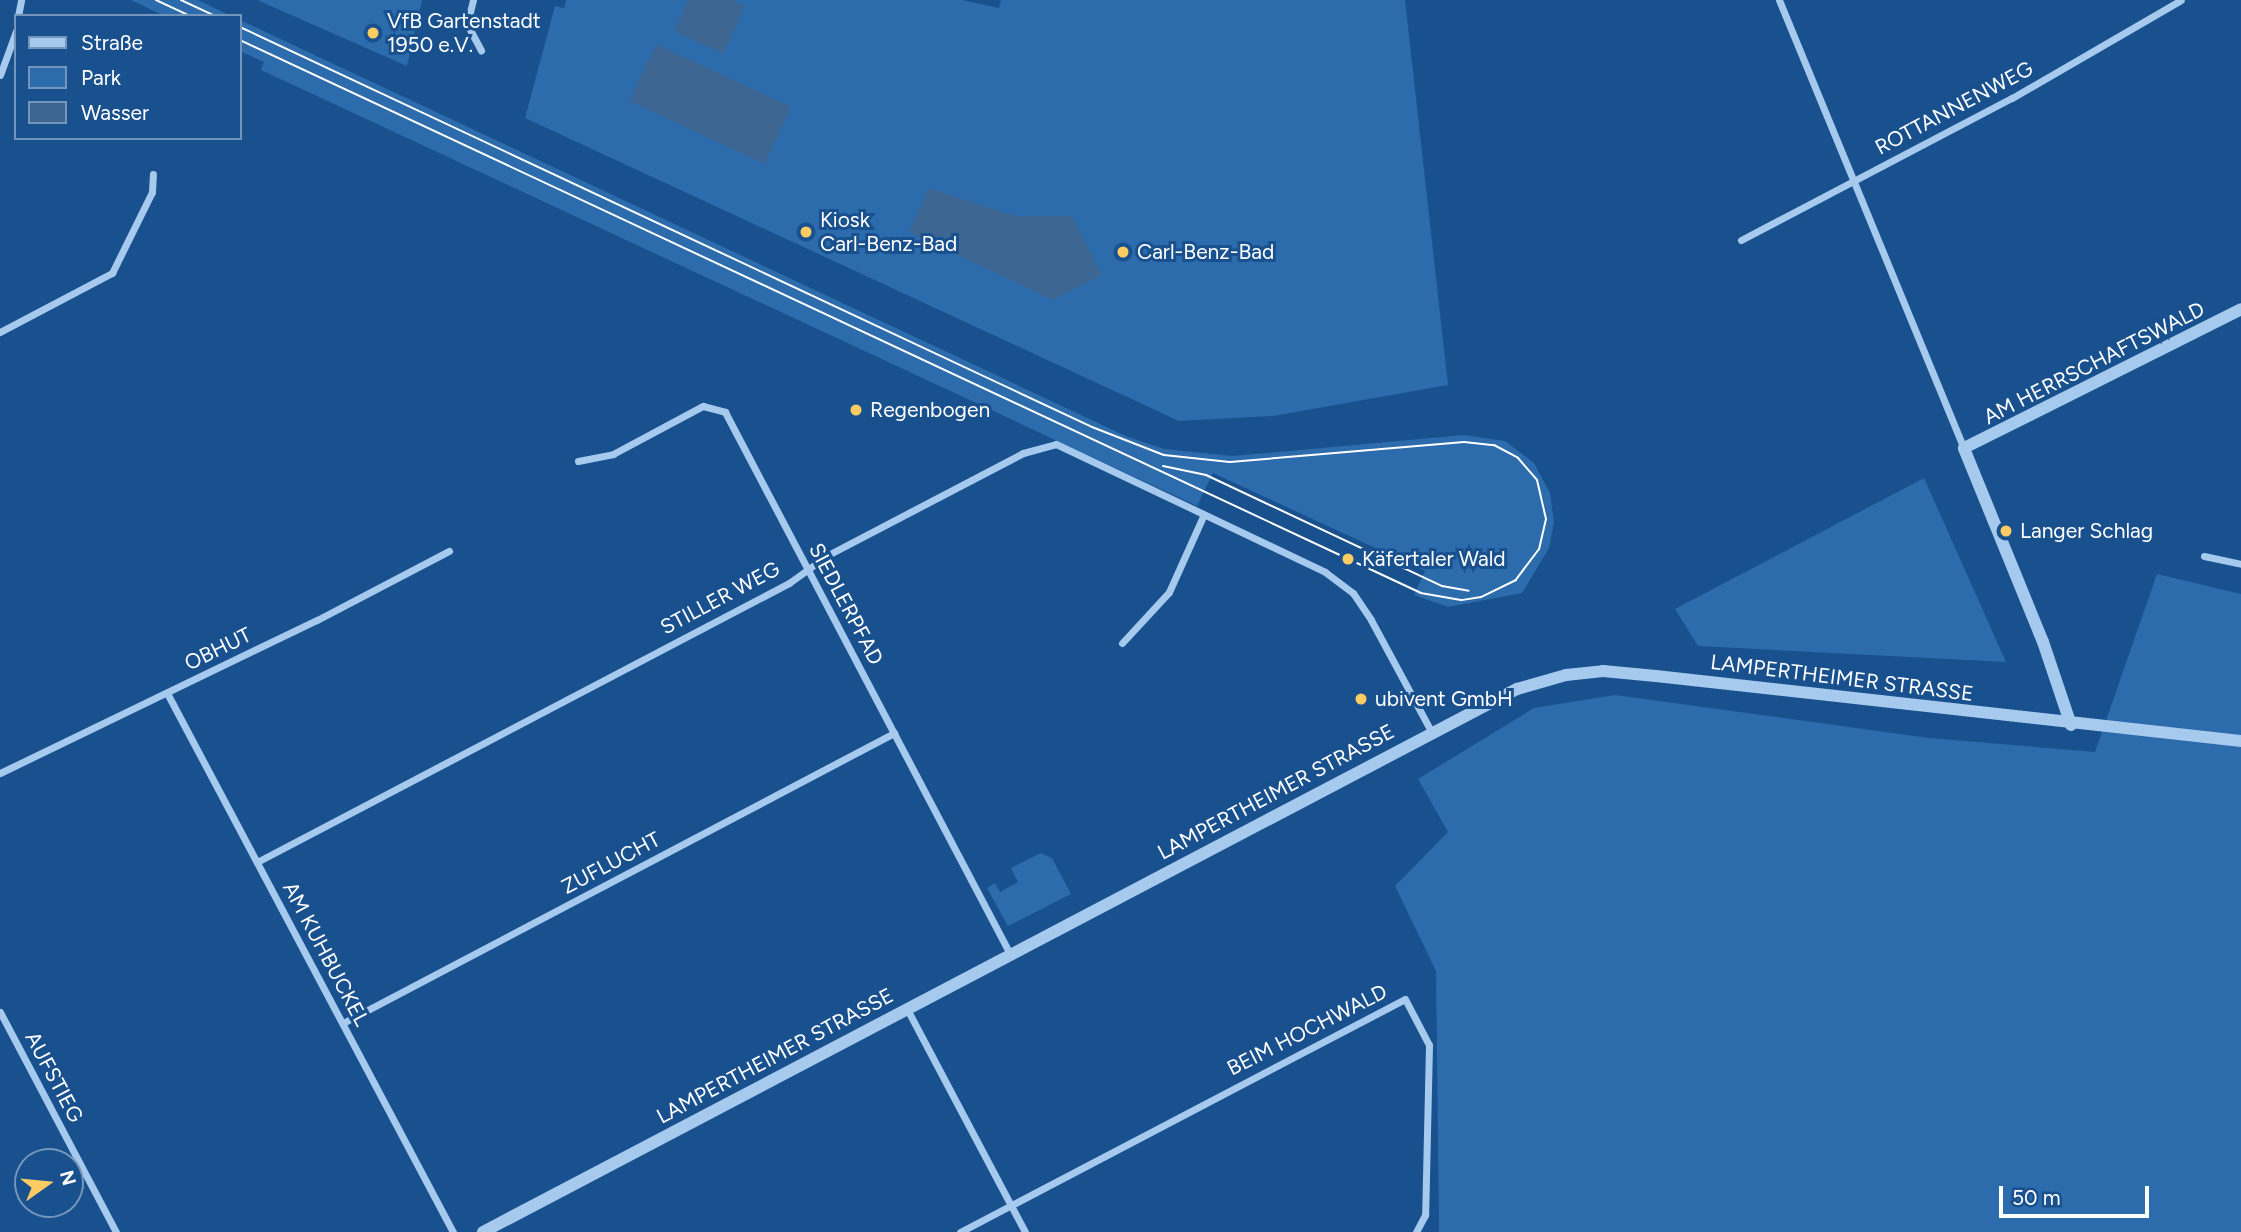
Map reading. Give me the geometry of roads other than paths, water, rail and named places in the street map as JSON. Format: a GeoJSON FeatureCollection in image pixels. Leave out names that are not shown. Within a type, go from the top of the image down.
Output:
{"type":"FeatureCollection","features":[{"type":"Feature","properties":{"kind":"street"},"geometry":{"type":"LineString","coordinates":[[473,0],[467,24],[481,50]]}},
{"type":"Feature","properties":{"kind":"street"},"geometry":{"type":"LineString","coordinates":[[1779,0],[2043,642],[2071,724]]}},
{"type":"Feature","properties":{"kind":"street","name":"ROTTANNENWEG"},"geometry":{"type":"LineString","coordinates":[[1741,240],[2012,98],[2181,0]]}},
{"type":"Feature","properties":{"kind":"street"},"geometry":{"type":"LineString","coordinates":[[0,75],[14,36]]}},
{"type":"Feature","properties":{"kind":"street"},"geometry":{"type":"LineString","coordinates":[[0,332],[112,273],[152,192],[153,174]]}},
{"type":"Feature","properties":{"kind":"street","name":"AM HERRSCHAFTSWALD"},"geometry":{"type":"LineString","coordinates":[[1964,448],[2241,309]]}},
{"type":"Feature","properties":{"kind":"street","name":"SIEDLERPFAD"},"geometry":{"type":"LineString","coordinates":[[578,461],[613,454],[703,407],[725,412],[1010,954]]}},
{"type":"Feature","properties":{"kind":"street","name":"STILLER WEG"},"geometry":{"type":"LineString","coordinates":[[257,862],[1023,453],[1056,444],[1325,572],[1353,593],[1432,733]]}},
{"type":"Feature","properties":{"kind":"street"},"geometry":{"type":"LineString","coordinates":[[1122,643],[1169,592],[1204,514]]}},
{"type":"Feature","properties":{"kind":"street","name":"OBHUT"},"geometry":{"type":"LineString","coordinates":[[0,773],[167,694],[449,551]]}},
{"type":"Feature","properties":{"kind":"street"},"geometry":{"type":"LineString","coordinates":[[2204,556],[2241,564]]}},
{"type":"Feature","properties":{"kind":"street","name":"LAMPERTHEIMER STRASSE"},"geometry":{"type":"LineString","coordinates":[[483,1232],[1517,689],[1566,675],[1603,671],[2241,741]]}},
{"type":"Feature","properties":{"kind":"street","name":"AM KUHBUCKEL"},"geometry":{"type":"LineString","coordinates":[[167,694],[453,1232]]}},
{"type":"Feature","properties":{"kind":"street","name":"ZUFLUCHT"},"geometry":{"type":"LineString","coordinates":[[343,1023],[894,733]]}},
{"type":"Feature","properties":{"kind":"street","name":"BEIM HOCHWALD"},"geometry":{"type":"LineString","coordinates":[[1011,1204],[1405,999],[1429,1045],[1425,1215],[1416,1232]]}},
{"type":"Feature","properties":{"kind":"street"},"geometry":{"type":"LineString","coordinates":[[907,1009],[1026,1232]]}},
{"type":"Feature","properties":{"kind":"street","name":"AUFSTIEG"},"geometry":{"type":"LineString","coordinates":[[0,1012],[116,1232]]}},
{"type":"Feature","properties":{"kind":"street"},"geometry":{"type":"LineString","coordinates":[[960,1232],[1011,1204]]}},
{"type":"Feature","properties":{"kind":"water"},"geometry":{"type":"Polygon","coordinates":[[[688,0],[732,0],[745,6],[723,54],[674,31],[688,0]]]}},
{"type":"Feature","properties":{"kind":"water"},"geometry":{"type":"Polygon","coordinates":[[[656,44],[791,107],[764,164],[629,101],[656,44]]]}},
{"type":"Feature","properties":{"kind":"water"},"geometry":{"type":"Polygon","coordinates":[[[929,188],[1015,216],[1072,216],[1102,275],[1053,300],[909,232],[929,188]]]}},
{"type":"Feature","properties":{"kind":"tram line"},"geometry":{"type":"LineString","coordinates":[[156,0],[186,14]]}},
{"type":"Feature","properties":{"kind":"tram line"},"geometry":{"type":"LineString","coordinates":[[181,0],[211,14]]}},
{"type":"Feature","properties":{"kind":"tram line"},"geometry":{"type":"LineString","coordinates":[[242,28],[1092,427],[1164,455],[1230,462],[1464,442],[1494,445],[1518,458],[1537,480],[1546,519],[1539,549],[1516,580],[1481,597],[1461,600],[1421,593],[242,41]]}},
{"type":"Feature","properties":{"kind":"tram line"},"geometry":{"type":"LineString","coordinates":[[1163,466],[1206,475],[1442,586],[1469,591]]}},
{"type":"Feature","properties":{"kind":"place","name":"VfB Gartenstadt 1950 e.V."},"geometry":{"type":"Point","coordinates":[373,33]}},
{"type":"Feature","properties":{"kind":"place","name":"Kiosk Carl-Benz-Bad"},"geometry":{"type":"Point","coordinates":[806,232]}},
{"type":"Feature","properties":{"kind":"place","name":"Carl-Benz-Bad"},"geometry":{"type":"Point","coordinates":[1123,252]}},
{"type":"Feature","properties":{"kind":"place","name":"Regenbogen"},"geometry":{"type":"Point","coordinates":[856,410]}},
{"type":"Feature","properties":{"kind":"place","name":"Langer Schlag"},"geometry":{"type":"Point","coordinates":[2006,531]}},
{"type":"Feature","properties":{"kind":"place","name":"Käfertaler Wald"},"geometry":{"type":"Point","coordinates":[1348,559]}},
{"type":"Feature","properties":{"kind":"place","name":"ubivent GmbH"},"geometry":{"type":"Point","coordinates":[1361,699]}}]}
